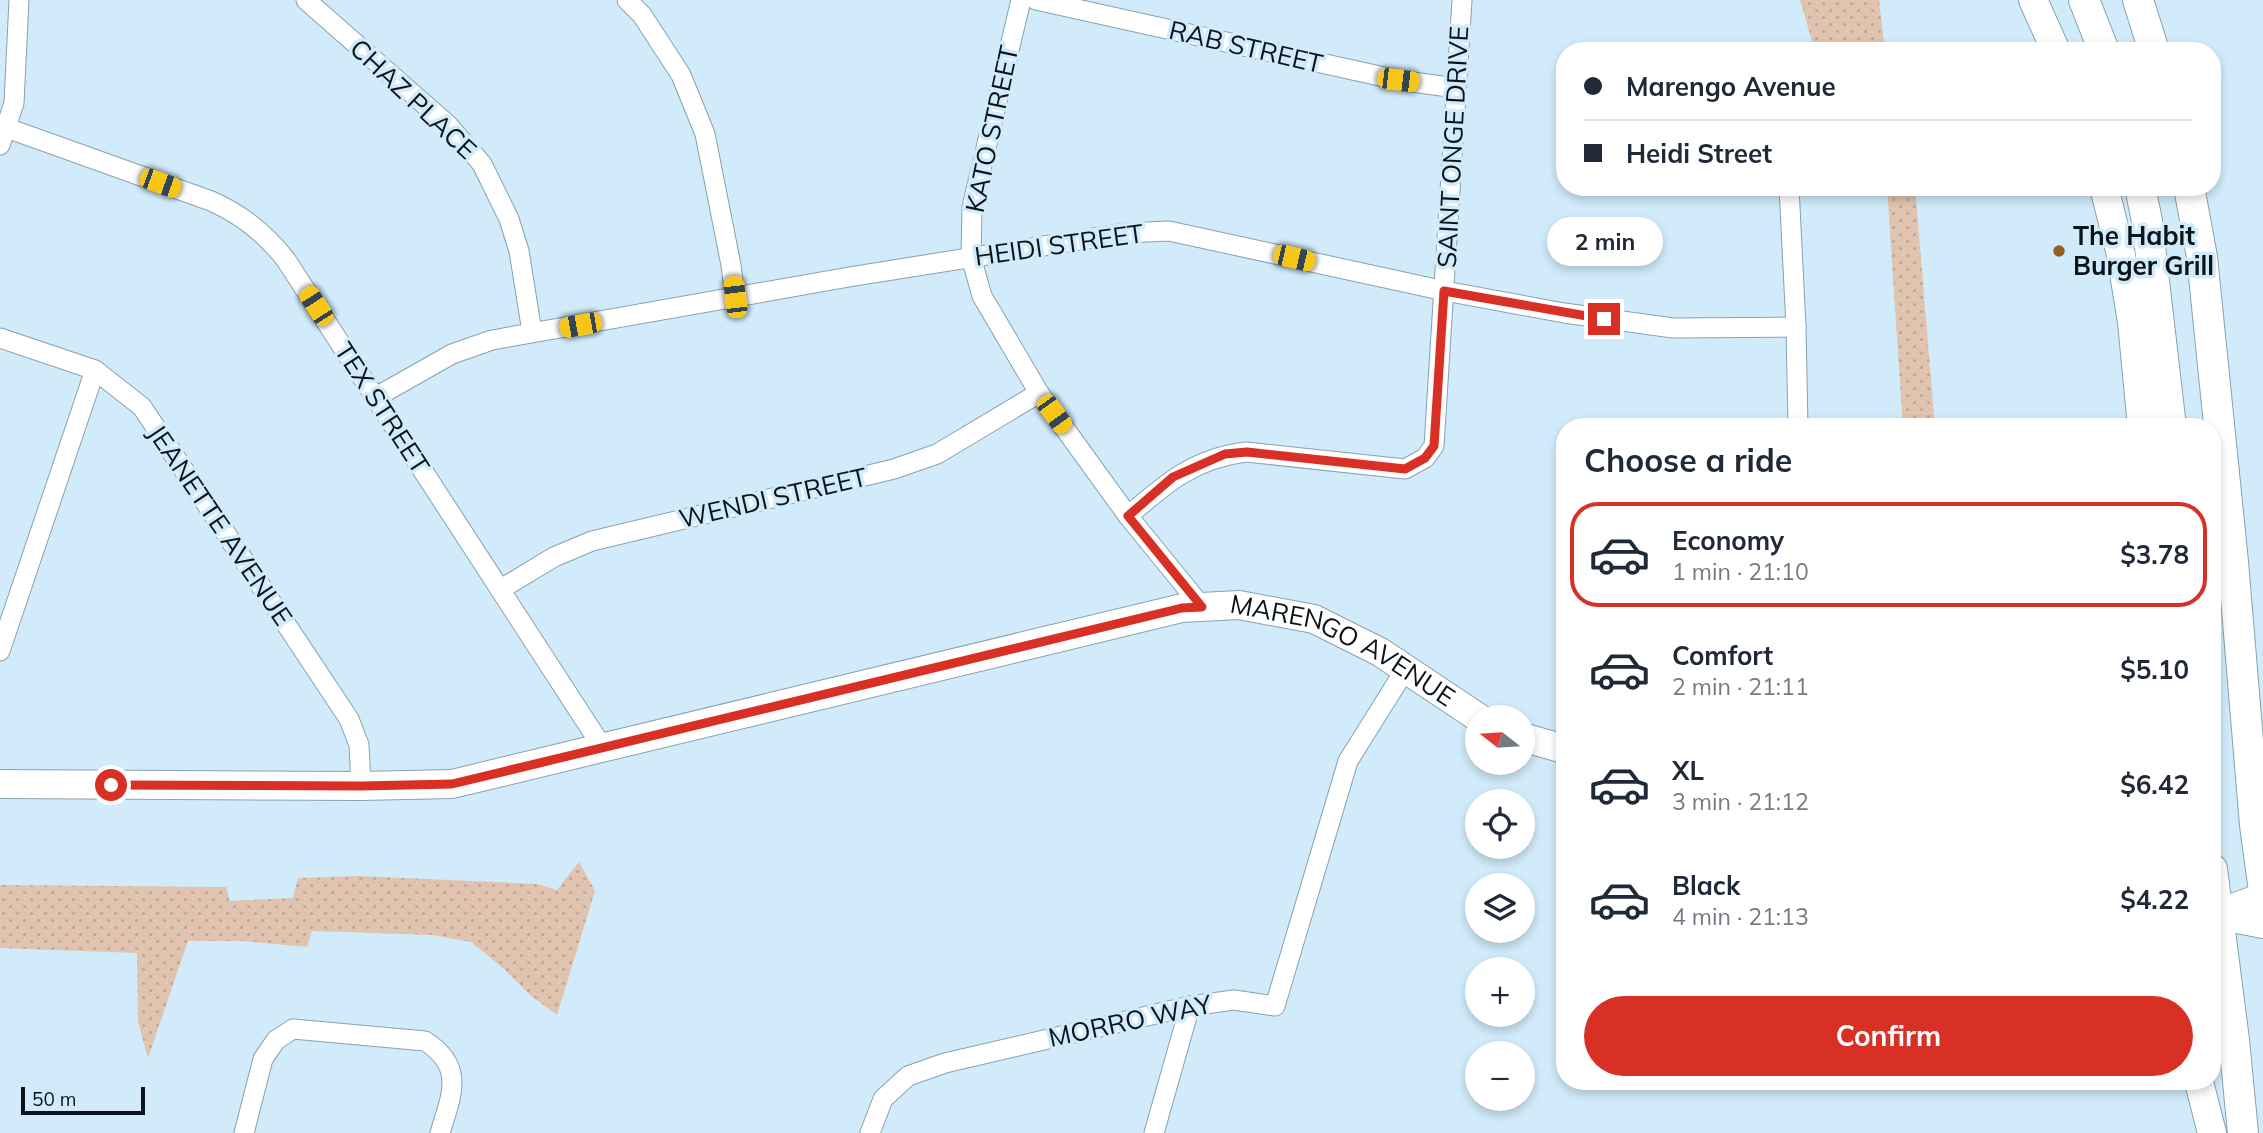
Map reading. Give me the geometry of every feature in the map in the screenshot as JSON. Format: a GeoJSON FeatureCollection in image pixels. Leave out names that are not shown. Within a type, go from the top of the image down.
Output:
{"type":"FeatureCollection","features":[{"type":"Feature","properties":{"kind":"main road"},"geometry":{"type":"LineString","coordinates":[[2084,0],[2100,42]]}},
{"type":"Feature","properties":{"kind":"main road"},"geometry":{"type":"LineString","coordinates":[[2137,0],[2151,42]]}},
{"type":"Feature","properties":{"kind":"main road"},"geometry":{"type":"LineString","coordinates":[[2142,196],[2170,418]]}},
{"type":"Feature","properties":{"kind":"main road"},"geometry":{"type":"LineString","coordinates":[[2191,196],[2202,257],[2219,418]]}},
{"type":"Feature","properties":{"kind":"main road"},"geometry":{"type":"LineString","coordinates":[[2221,438],[2234,562],[2255,825],[2263,884]]}},
{"type":"Feature","properties":{"kind":"main road"},"geometry":{"type":"LineString","coordinates":[[2221,958],[2234,1040],[2243,1133]]}},
{"type":"Feature","properties":{"kind":"street"},"geometry":{"type":"LineString","coordinates":[[3,136],[14,103],[19,0]]}},
{"type":"Feature","properties":{"kind":"street","name":"CHAZ PLACE"},"geometry":{"type":"LineString","coordinates":[[306,0],[448,125],[482,164],[509,219],[519,251],[532,332]]}},
{"type":"Feature","properties":{"kind":"street"},"geometry":{"type":"LineString","coordinates":[[627,0],[642,15],[681,75],[705,134],[735,297]]}},
{"type":"Feature","properties":{"kind":"street","name":"KATO STREET"},"geometry":{"type":"LineString","coordinates":[[1021,0],[972,207],[971,257],[982,296],[1039,393],[1128,516],[1202,607]]}},
{"type":"Feature","properties":{"kind":"street","name":"RAB STREET"},"geometry":{"type":"LineString","coordinates":[[1036,0],[1398,80],[1457,88]]}},
{"type":"Feature","properties":{"kind":"street","name":"SAINT ONGE DRIVE"},"geometry":{"type":"LineString","coordinates":[[1128,516],[1173,477],[1225,454],[1247,452],[1405,469],[1425,458],[1434,446],[1462,0]]}},
{"type":"Feature","properties":{"kind":"street"},"geometry":{"type":"LineString","coordinates":[[2033,0],[2052,42]]}},
{"type":"Feature","properties":{"kind":"street","name":"TEX STREET"},"geometry":{"type":"LineString","coordinates":[[3,136],[211,201],[251,223],[270,241],[286,260],[376,397],[603,748]]}},
{"type":"Feature","properties":{"kind":"street"},"geometry":{"type":"LineString","coordinates":[[1789,196],[1798,418]]}},
{"type":"Feature","properties":{"kind":"street"},"geometry":{"type":"LineString","coordinates":[[2106,196],[2128,299],[2141,418]]}},
{"type":"Feature","properties":{"kind":"street","name":"HEIDI STREET"},"geometry":{"type":"LineString","coordinates":[[376,397],[452,354],[492,340],[1125,233],[1169,231],[1444,291],[1564,313],[1673,328],[1796,327]]}},
{"type":"Feature","properties":{"kind":"street","name":"JEANETTE AVENUE"},"geometry":{"type":"LineString","coordinates":[[0,338],[95,370],[142,407],[349,719],[359,745],[361,786]]}},
{"type":"Feature","properties":{"kind":"street"},"geometry":{"type":"LineString","coordinates":[[0,651],[95,370]]}},
{"type":"Feature","properties":{"kind":"street","name":"WENDI STREET"},"geometry":{"type":"LineString","coordinates":[[500,589],[554,557],[593,541],[894,469],[937,454],[1039,393]]}},
{"type":"Feature","properties":{"kind":"street","name":"MARENGO AVENUE"},"geometry":{"type":"LineString","coordinates":[[0,784],[452,784],[1182,608],[1239,605],[1314,619],[1362,641],[1465,709]]}},
{"type":"Feature","properties":{"kind":"street","name":"MORRO WAY"},"geometry":{"type":"LineString","coordinates":[[870,1133],[883,1099],[908,1076],[945,1063],[1190,1006],[1234,1000],[1275,1006],[1348,761],[1405,670]]}},
{"type":"Feature","properties":{"kind":"street"},"geometry":{"type":"LineString","coordinates":[[1535,741],[1556,748]]}},
{"type":"Feature","properties":{"kind":"street"},"geometry":{"type":"LineString","coordinates":[[2221,912],[2263,897]]}},
{"type":"Feature","properties":{"kind":"street"},"geometry":{"type":"LineString","coordinates":[[2221,915],[2263,924]]}},
{"type":"Feature","properties":{"kind":"street"},"geometry":{"type":"LineString","coordinates":[[1154,1133],[1190,1006]]}},
{"type":"Feature","properties":{"kind":"street"},"geometry":{"type":"LineString","coordinates":[[244,1133],[263,1059],[276,1040],[293,1029],[425,1041],[434,1047],[448,1065],[453,1086],[440,1133]]}},
{"type":"Feature","properties":{"kind":"street"},"geometry":{"type":"LineString","coordinates":[[2201,1090],[2212,1133]]}},
{"type":"Feature","properties":{"kind":"shaded area"},"geometry":{"type":"Polygon","coordinates":[[[1800,0],[1879,0],[1884,42],[1812,42],[1800,0]]]}},
{"type":"Feature","properties":{"kind":"shaded area"},"geometry":{"type":"Polygon","coordinates":[[[1888,196],[1916,196],[1934,418],[1902,418],[1888,196]]]}},
{"type":"Feature","properties":{"kind":"shaded area"},"geometry":{"type":"Polygon","coordinates":[[[579,862],[595,891],[557,1015],[530,995],[471,942],[432,935],[312,931],[307,947],[243,941],[188,941],[148,1058],[138,1022],[137,953],[0,948],[0,885],[226,887],[230,901],[293,898],[298,878],[359,876],[537,884],[557,890],[579,862]]]}},
{"type":"Feature","properties":{"kind":"place","name":"The Habit Burger Grill"},"geometry":{"type":"Point","coordinates":[2059,251]}},
{"type":"Feature","properties":{"kind":"route"},"geometry":{"type":"LineString","coordinates":[[111,785],[452,784],[1182,608],[1202,607],[1128,516],[1173,477],[1225,454],[1247,452],[1405,469],[1425,458],[1434,446],[1444,291],[1604,319]]}}]}
